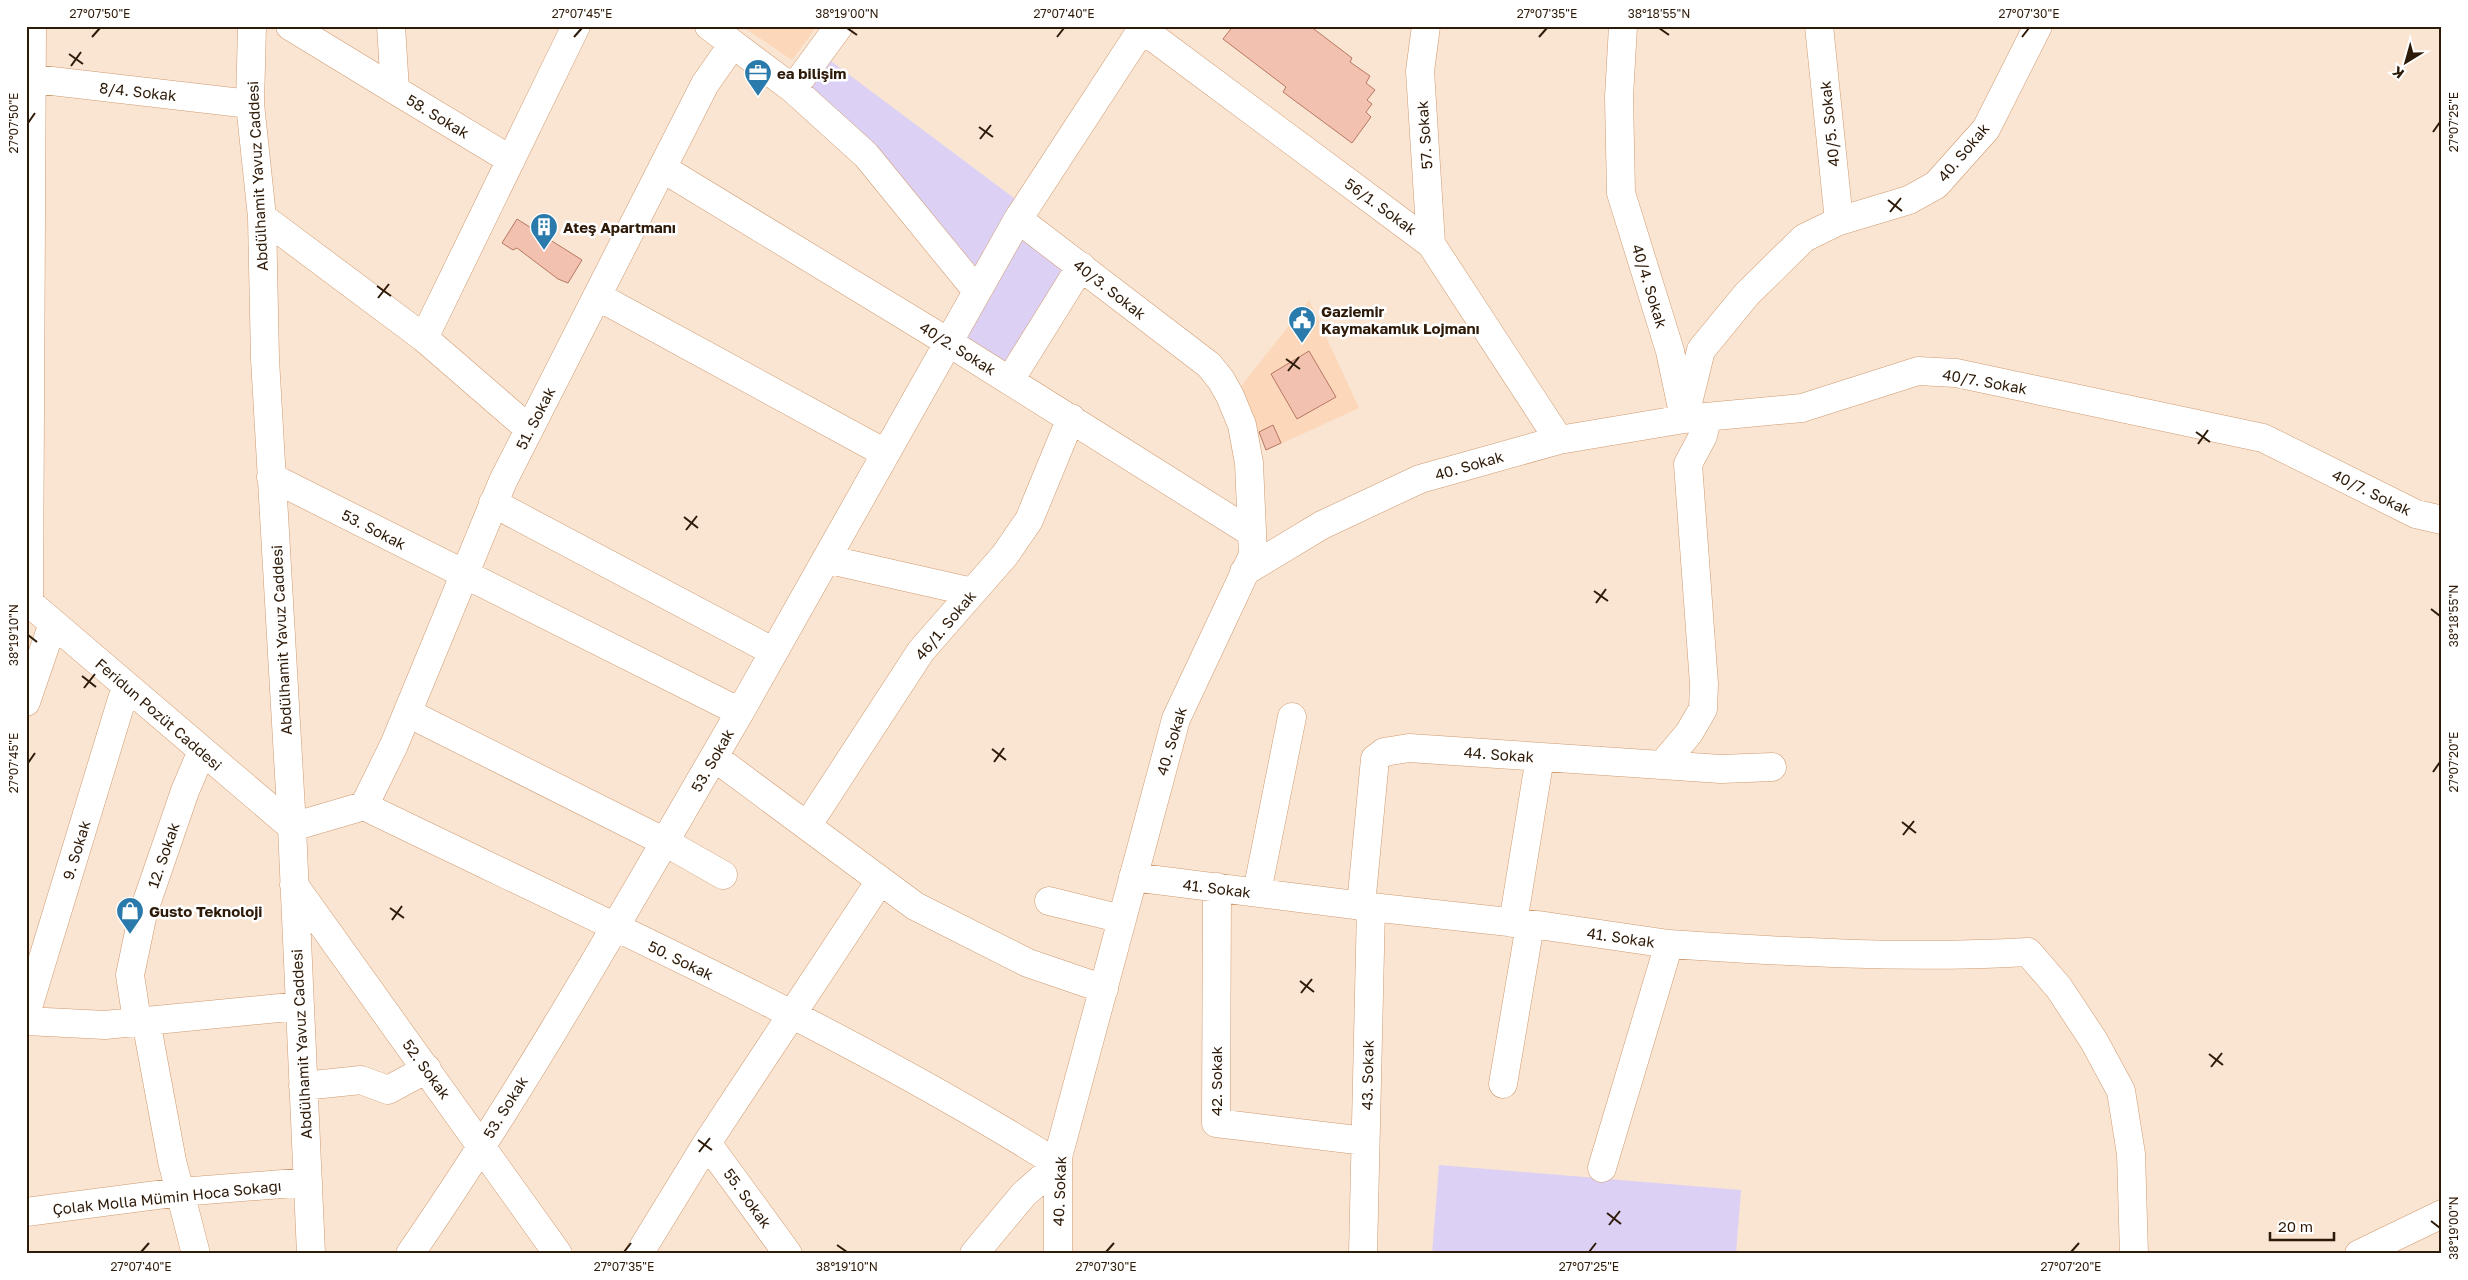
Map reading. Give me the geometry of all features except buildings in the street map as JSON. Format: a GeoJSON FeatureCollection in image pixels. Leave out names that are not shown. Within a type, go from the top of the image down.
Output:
{"type":"FeatureCollection","features":[{"type":"Feature","properties":{"kind":"street"},"geometry":{"type":"LineString","coordinates":[[28,601],[29,79],[32,26]]}},
{"type":"Feature","properties":{"kind":"street","name":"Abdülhamit Yavuz Caddesi"},"geometry":{"type":"LineString","coordinates":[[252,26],[250,104],[262,217],[264,359],[292,827],[310,1254]]}},
{"type":"Feature","properties":{"kind":"street"},"geometry":{"type":"LineString","coordinates":[[290,26],[395,90]]}},
{"type":"Feature","properties":{"kind":"street","name":"58. Sokak"},"geometry":{"type":"LineString","coordinates":[[391,26],[395,90],[511,160]]}},
{"type":"Feature","properties":{"kind":"street"},"geometry":{"type":"LineString","coordinates":[[424,338],[576,26]]}},
{"type":"Feature","properties":{"kind":"street"},"geometry":{"type":"LineString","coordinates":[[708,26],[793,89],[866,155],[977,291]]}},
{"type":"Feature","properties":{"kind":"street"},"geometry":{"type":"LineString","coordinates":[[793,89],[839,26]]}},
{"type":"Feature","properties":{"kind":"street","name":"57. Sokak"},"geometry":{"type":"LineString","coordinates":[[1426,26],[1420,71],[1431,244]]}},
{"type":"Feature","properties":{"kind":"street","name":"40/4. Sokak"},"geometry":{"type":"LineString","coordinates":[[1623,26],[1619,97],[1622,192],[1670,351],[1696,418]]}},
{"type":"Feature","properties":{"kind":"street","name":"40/5. Sokak"},"geometry":{"type":"LineString","coordinates":[[1819,26],[1839,221]]}},
{"type":"Feature","properties":{"kind":"street","name":"40. Sokak"},"geometry":{"type":"LineString","coordinates":[[1839,221],[1909,200],[1936,185],[1986,129],[2038,26]]}},
{"type":"Feature","properties":{"kind":"street"},"geometry":{"type":"LineString","coordinates":[[740,712],[1018,219],[1140,28]]}},
{"type":"Feature","properties":{"kind":"street","name":"56/1. Sokak"},"geometry":{"type":"LineString","coordinates":[[1140,28],[1431,244],[1559,440]]}},
{"type":"Feature","properties":{"kind":"street","name":"51. Sokak"},"geometry":{"type":"LineString","coordinates":[[364,806],[408,713],[494,503],[529,429],[705,84],[733,44]]}},
{"type":"Feature","properties":{"kind":"street","name":"8/4. Sokak"},"geometry":{"type":"LineString","coordinates":[[29,79],[250,104]]}},
{"type":"Feature","properties":{"kind":"street","name":"40/2. Sokak"},"geometry":{"type":"LineString","coordinates":[[662,168],[1010,380],[1252,533]]}},
{"type":"Feature","properties":{"kind":"street"},"geometry":{"type":"LineString","coordinates":[[262,217],[424,338],[529,429]]}},
{"type":"Feature","properties":{"kind":"street","name":"40/3. Sokak"},"geometry":{"type":"LineString","coordinates":[[1018,219],[1209,366],[1221,380],[1236,409],[1246,444],[1253,555],[1244,572]]}},
{"type":"Feature","properties":{"kind":"street"},"geometry":{"type":"LineString","coordinates":[[1662,766],[1689,734],[1703,709],[1704,684],[1688,464],[1703,436],[1696,418],[1701,350],[1747,294],[1804,238],[1839,221]]}},
{"type":"Feature","properties":{"kind":"street"},"geometry":{"type":"LineString","coordinates":[[1010,380],[1081,266]]}},
{"type":"Feature","properties":{"kind":"street"},"geometry":{"type":"LineString","coordinates":[[597,296],[885,453]]}},
{"type":"Feature","properties":{"kind":"street","name":"40/7. Sokak"},"geometry":{"type":"LineString","coordinates":[[1696,418],[1802,408],[1918,371],[1956,373],[2263,438],[2416,514],[2442,520]]}},
{"type":"Feature","properties":{"kind":"street","name":"46/1. Sokak"},"geometry":{"type":"LineString","coordinates":[[807,826],[921,651],[1005,554],[1029,520],[1070,418]]}},
{"type":"Feature","properties":{"kind":"street"},"geometry":{"type":"LineString","coordinates":[[1559,440],[1696,418]]}},
{"type":"Feature","properties":{"kind":"street","name":"40. Sokak"},"geometry":{"type":"LineString","coordinates":[[1058,1254],[1058,1164],[1176,719],[1244,572],[1322,526],[1420,479],[1559,440]]}},
{"type":"Feature","properties":{"kind":"street","name":"53. Sokak"},"geometry":{"type":"LineString","coordinates":[[272,477],[464,576],[740,712],[615,928],[482,1145],[410,1254]]}},
{"type":"Feature","properties":{"kind":"street"},"geometry":{"type":"LineString","coordinates":[[494,503],[774,652]]}},
{"type":"Feature","properties":{"kind":"street"},"geometry":{"type":"LineString","coordinates":[[826,558],[972,592]]}},
{"type":"Feature","properties":{"kind":"street","name":"Feridun Pozüt Caddesi"},"geometry":{"type":"LineString","coordinates":[[28,601],[292,827]]}},
{"type":"Feature","properties":{"kind":"street"},"geometry":{"type":"LineString","coordinates":[[26,702],[53,623]]}},
{"type":"Feature","properties":{"kind":"street","name":"9. Sokak"},"geometry":{"type":"LineString","coordinates":[[26,1014],[126,686]]}},
{"type":"Feature","properties":{"kind":"street"},"geometry":{"type":"LineString","coordinates":[[408,713],[665,842],[723,876]]}},
{"type":"Feature","properties":{"kind":"street"},"geometry":{"type":"LineString","coordinates":[[1257,892],[1292,717]]}},
{"type":"Feature","properties":{"kind":"street","name":"44. Sokak"},"geometry":{"type":"LineString","coordinates":[[1366,906],[1375,759],[1384,752],[1409,748],[1662,766],[1721,769],[1772,767]]}},
{"type":"Feature","properties":{"kind":"street","name":"12. Sokak"},"geometry":{"type":"LineString","coordinates":[[196,1254],[172,1160],[142,1021],[130,975],[143,913],[185,791],[202,751]]}},
{"type":"Feature","properties":{"kind":"street"},"geometry":{"type":"LineString","coordinates":[[714,757],[915,906],[1028,962],[1104,989]]}},
{"type":"Feature","properties":{"kind":"street"},"geometry":{"type":"LineString","coordinates":[[1503,1084],[1540,757]]}},
{"type":"Feature","properties":{"kind":"street"},"geometry":{"type":"LineString","coordinates":[[292,827],[364,806]]}},
{"type":"Feature","properties":{"kind":"street","name":"50. Sokak"},"geometry":{"type":"LineString","coordinates":[[364,806],[830,1033],[1003,1130],[1058,1164]]}},
{"type":"Feature","properties":{"kind":"street","name":"41. Sokak"},"geometry":{"type":"LineString","coordinates":[[1133,877],[1669,944],[1602,1168]]}},
{"type":"Feature","properties":{"kind":"street"},"geometry":{"type":"LineString","coordinates":[[640,1254],[707,1143],[880,880]]}},
{"type":"Feature","properties":{"kind":"street","name":"52. Sokak"},"geometry":{"type":"LineString","coordinates":[[294,885],[482,1145],[558,1254]]}},
{"type":"Feature","properties":{"kind":"street","name":"42. Sokak"},"geometry":{"type":"LineString","coordinates":[[1217,888],[1216,1123],[1366,1141]]}},
{"type":"Feature","properties":{"kind":"street"},"geometry":{"type":"LineString","coordinates":[[1049,901],[1122,919]]}},
{"type":"Feature","properties":{"kind":"street","name":"43. Sokak"},"geometry":{"type":"LineString","coordinates":[[1363,1254],[1366,1141],[1366,906]]}},
{"type":"Feature","properties":{"kind":"street"},"geometry":{"type":"LineString","coordinates":[[1669,944],[1810,953],[1962,956],[2028,952],[2059,988],[2094,1041],[2121,1091],[2131,1154],[2134,1254]]}},
{"type":"Feature","properties":{"kind":"street"},"geometry":{"type":"LineString","coordinates":[[26,1021],[105,1025],[300,1006]]}},
{"type":"Feature","properties":{"kind":"street"},"geometry":{"type":"LineString","coordinates":[[303,1086],[361,1080],[388,1090],[427,1069]]}},
{"type":"Feature","properties":{"kind":"street","name":"55. Sokak"},"geometry":{"type":"LineString","coordinates":[[707,1143],[788,1254]]}},
{"type":"Feature","properties":{"kind":"street"},"geometry":{"type":"LineString","coordinates":[[974,1254],[1024,1194],[1058,1164]]}},
{"type":"Feature","properties":{"kind":"street","name":"Çolak Molla Mümin Hoca Sokağı"},"geometry":{"type":"LineString","coordinates":[[26,1212],[180,1192],[308,1182]]}},
{"type":"Feature","properties":{"kind":"street"},"geometry":{"type":"LineString","coordinates":[[2359,1254],[2442,1214]]}},
{"type":"Feature","properties":{"kind":"shaded area"},"geometry":{"type":"Polygon","coordinates":[[[742,26],[817,26],[792,60],[742,26]]]}},
{"type":"Feature","properties":{"kind":"shaded area"},"geometry":{"type":"Polygon","coordinates":[[[820,53],[1026,207],[1081,266],[1010,380],[948,342],[977,291],[793,89],[820,53]]]}},
{"type":"Feature","properties":{"kind":"shaded area","name":"Gaziemir Kaymakamlık Lojmanı"},"geometry":{"type":"Polygon","coordinates":[[[1309,300],[1359,408],[1267,450],[1239,389],[1309,300]]]}},
{"type":"Feature","properties":{"kind":"shaded area"},"geometry":{"type":"Polygon","coordinates":[[[1439,1165],[1741,1190],[1736,1254],[1432,1254],[1439,1165]]]}},
{"type":"Feature","properties":{"kind":"place","name":"ea bilişim"},"geometry":{"type":"Point","coordinates":[758,97]}},
{"type":"Feature","properties":{"kind":"place","name":"Ateş Apartmanı"},"geometry":{"type":"Point","coordinates":[544,251]}},
{"type":"Feature","properties":{"kind":"place","name":"Gaziemir Kaymakamlık Lojmanı"},"geometry":{"type":"Point","coordinates":[1302,344]}},
{"type":"Feature","properties":{"kind":"place","name":"Gusto Teknoloji"},"geometry":{"type":"Point","coordinates":[130,935]}}]}
